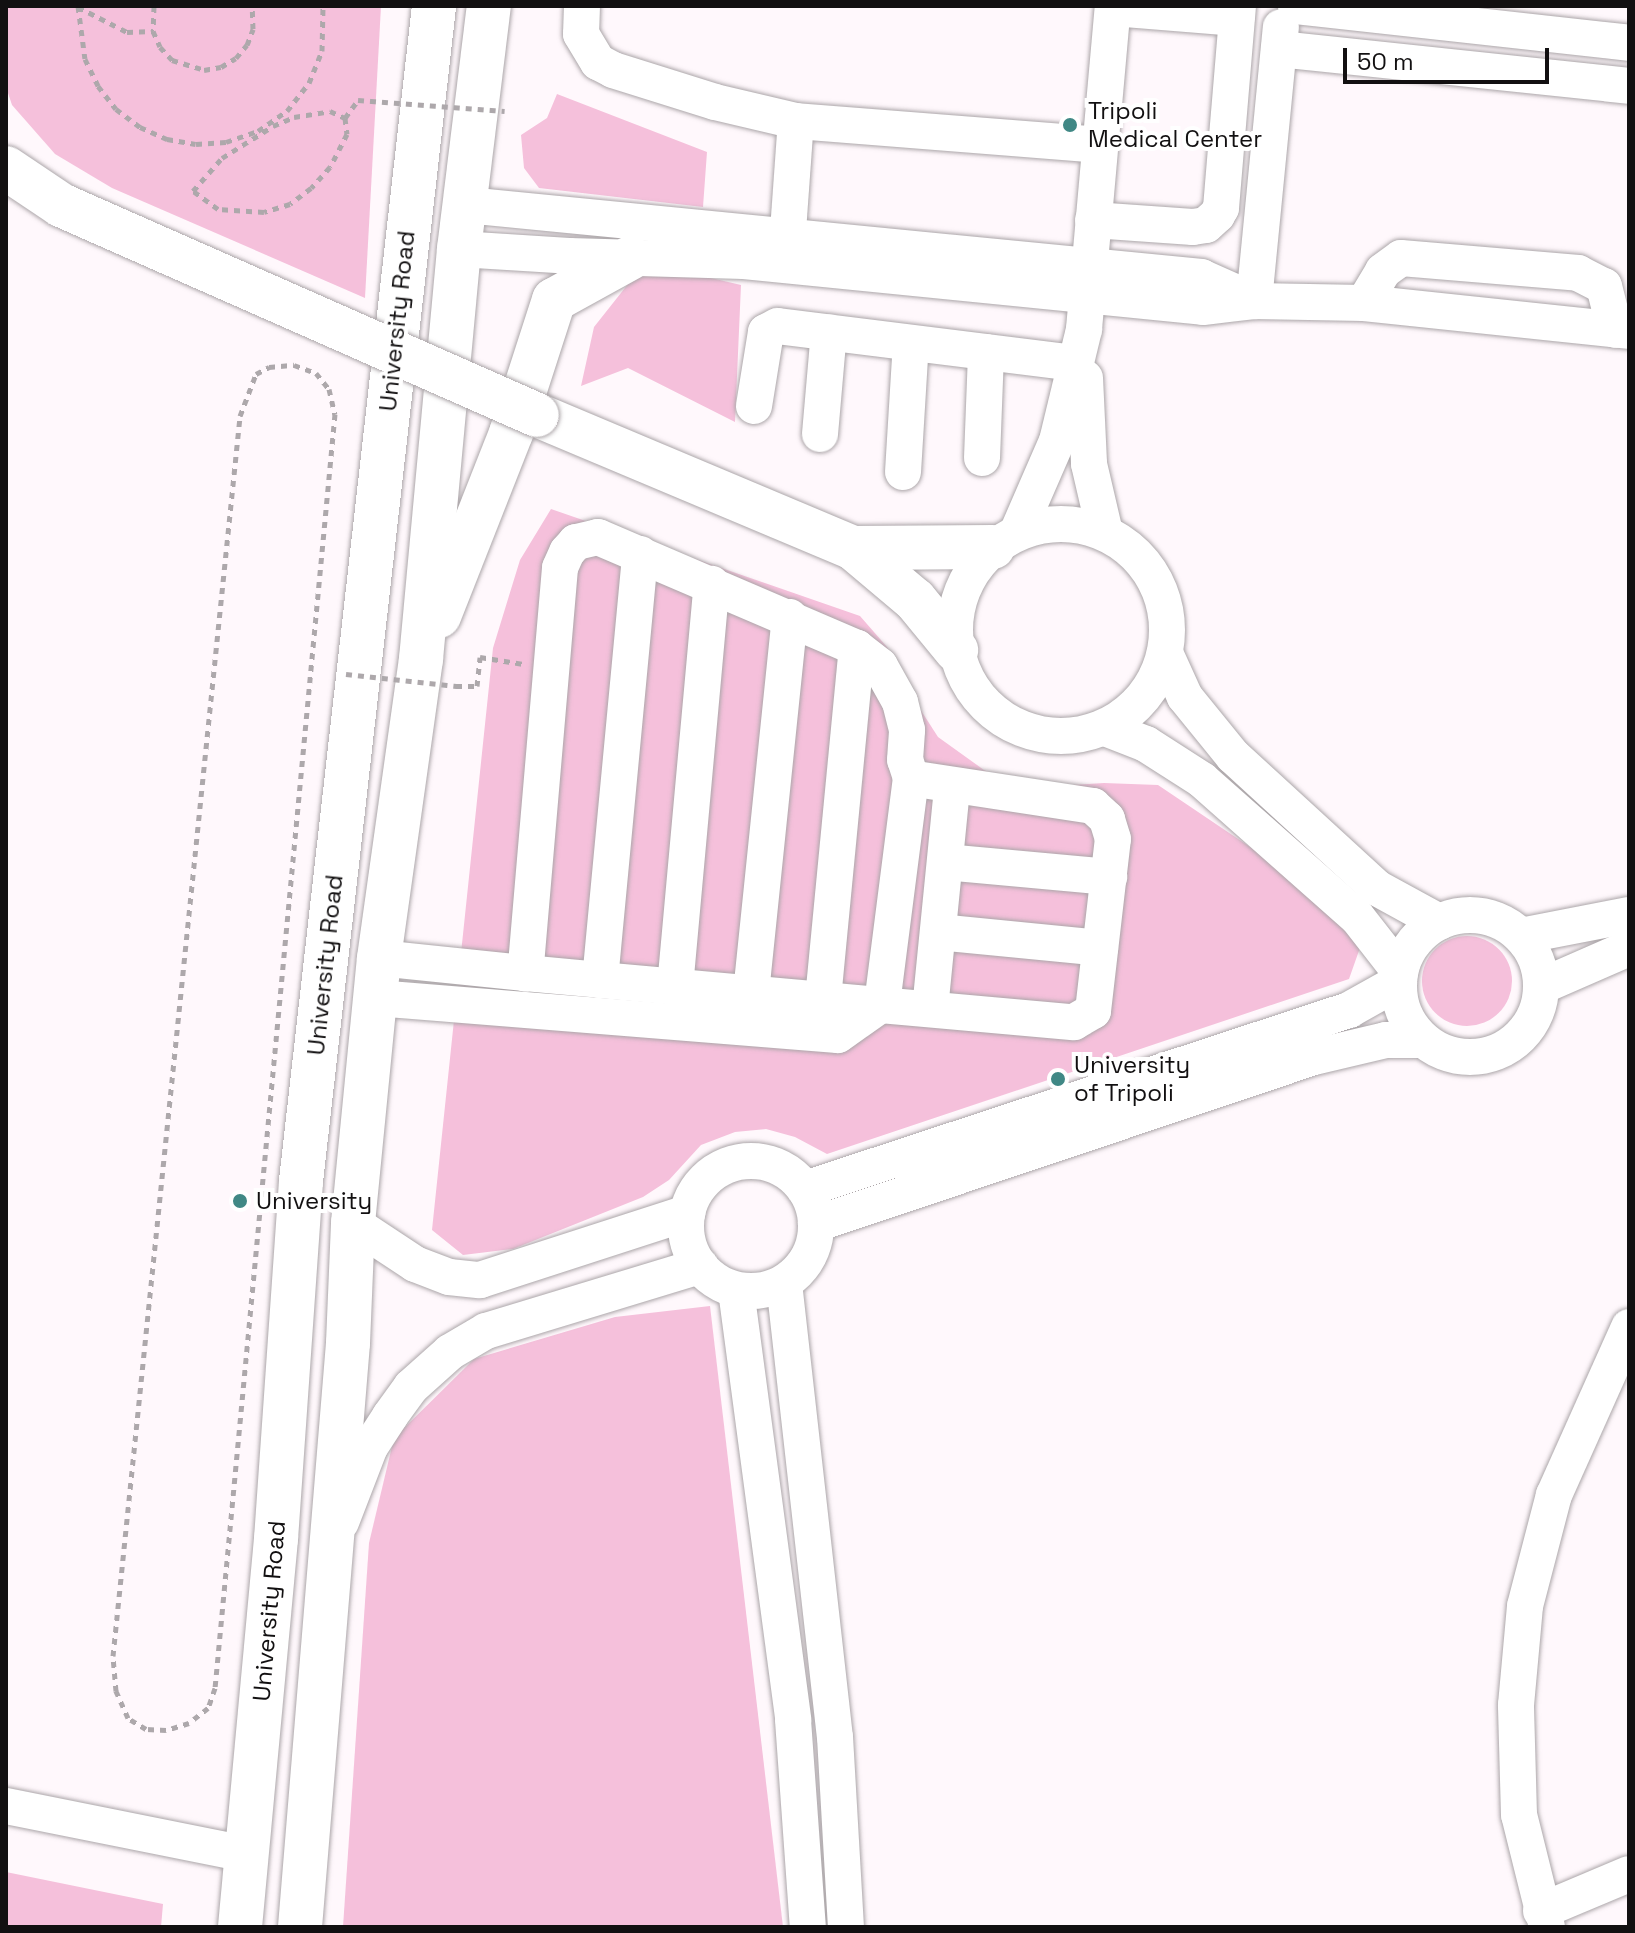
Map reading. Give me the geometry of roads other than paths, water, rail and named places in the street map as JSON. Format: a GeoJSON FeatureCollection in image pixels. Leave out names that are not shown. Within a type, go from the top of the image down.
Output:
{"type":"FeatureCollection","features":[{"type":"Feature","properties":{"kind":"highway"},"geometry":{"type":"LineString","coordinates":[[300,1927],[348,1343],[353,1223],[377,978],[396,817],[421,659],[459,249],[489,6]]}},
{"type":"Feature","properties":{"kind":"highway","name":"University Road"},"geometry":{"type":"LineString","coordinates":[[240,1927],[276,1539],[301,1181],[429,15]]}},
{"type":"Feature","properties":{"kind":"highway"},"geometry":{"type":"LineString","coordinates":[[6,168],[61,205],[537,415],[853,548],[915,600],[956,650]]}},
{"type":"Feature","properties":{"kind":"highway"},"geometry":{"type":"LineString","coordinates":[[421,659],[511,433],[554,300],[576,284],[630,258]]}},
{"type":"Feature","properties":{"kind":"highway"},"geometry":{"type":"LineString","coordinates":[[853,548],[1005,540]]}},
{"type":"Feature","properties":{"kind":"street"},"geometry":{"type":"LineString","coordinates":[[582,6],[581,34],[587,49],[598,62],[613,70],[715,102],[796,121],[1099,145]]}},
{"type":"Feature","properties":{"kind":"street"},"geometry":{"type":"LineString","coordinates":[[1254,301],[1283,6]]}},
{"type":"Feature","properties":{"kind":"street"},"geometry":{"type":"LineString","coordinates":[[1296,6],[1629,43]]}},
{"type":"Feature","properties":{"kind":"street"},"geometry":{"type":"LineString","coordinates":[[1005,540],[1046,525],[1076,525],[1105,533],[1139,559],[1162,596],[1167,624],[1165,653],[1157,677],[1144,698],[1126,715],[1105,728],[1079,736],[1051,737],[1024,731],[1000,718],[980,699],[965,677],[956,650],[954,621],[960,593],[974,568],[1005,540],[1057,441],[1080,346],[1090,279],[1093,220],[1099,145],[1113,7],[1238,12],[1221,208],[1217,215],[1206,225],[1193,227],[1093,220]]}},
{"type":"Feature","properties":{"kind":"street"},"geometry":{"type":"LineString","coordinates":[[1279,49],[1629,86]]}},
{"type":"Feature","properties":{"kind":"street"},"geometry":{"type":"LineString","coordinates":[[786,250],[796,121]]}},
{"type":"Feature","properties":{"kind":"street"},"geometry":{"type":"LineString","coordinates":[[466,205],[786,250],[1090,279],[1201,277],[1254,301],[1364,303],[1622,331],[1604,286],[1578,273],[1401,258],[1383,271],[1364,303]]}},
{"type":"Feature","properties":{"kind":"street"},"geometry":{"type":"LineString","coordinates":[[459,249],[630,258],[786,250]]}},
{"type":"Feature","properties":{"kind":"street"},"geometry":{"type":"LineString","coordinates":[[754,406],[766,332],[778,326],[986,352],[1080,346]]}},
{"type":"Feature","properties":{"kind":"street"},"geometry":{"type":"LineString","coordinates":[[820,434],[829,332]]}},
{"type":"Feature","properties":{"kind":"street"},"geometry":{"type":"LineString","coordinates":[[903,472],[911,343]]}},
{"type":"Feature","properties":{"kind":"street"},"geometry":{"type":"LineString","coordinates":[[1080,346],[1089,464],[1105,533]]}},
{"type":"Feature","properties":{"kind":"street"},"geometry":{"type":"LineString","coordinates":[[982,458],[986,352]]}},
{"type":"Feature","properties":{"kind":"street"},"geometry":{"type":"LineString","coordinates":[[377,978],[838,1035],[882,1004],[911,778],[905,760],[907,730],[900,702],[880,666],[857,648],[640,554],[598,537],[576,542],[567,552],[560,568],[525,973]]}},
{"type":"Feature","properties":{"kind":"street"},"geometry":{"type":"LineString","coordinates":[[600,980],[640,554]]}},
{"type":"Feature","properties":{"kind":"street"},"geometry":{"type":"LineString","coordinates":[[675,987],[712,584]]}},
{"type":"Feature","properties":{"kind":"street"},"geometry":{"type":"LineString","coordinates":[[751,993],[790,617]]}},
{"type":"Feature","properties":{"kind":"street"},"geometry":{"type":"LineString","coordinates":[[823,999],[857,648]]}},
{"type":"Feature","properties":{"kind":"street"},"geometry":{"type":"LineString","coordinates":[[1165,653],[1185,697],[1233,756],[1377,888],[1439,922]]}},
{"type":"Feature","properties":{"kind":"street"},"geometry":{"type":"LineString","coordinates":[[805,1189],[1349,1010],[1400,977],[1414,942],[1439,922],[1453,917],[1482,916],[1497,920],[1521,936],[1536,959],[1542,986],[1539,1006],[1530,1025],[1500,1051],[1480,1057],[1460,1057],[1440,1051],[1423,1040],[1405,1014],[1400,977],[1357,917],[1202,780],[1146,744],[1105,728]]}},
{"type":"Feature","properties":{"kind":"street"},"geometry":{"type":"LineString","coordinates":[[377,978],[525,973],[1074,1022],[1093,1011],[1113,839],[1107,819],[1093,806],[952,787],[911,778]]}},
{"type":"Feature","properties":{"kind":"street"},"geometry":{"type":"LineString","coordinates":[[930,1009],[952,787]]}},
{"type":"Feature","properties":{"kind":"street"},"geometry":{"type":"LineString","coordinates":[[945,862],[1109,877]]}},
{"type":"Feature","properties":{"kind":"street"},"geometry":{"type":"LineString","coordinates":[[1521,936],[1629,915]]}},
{"type":"Feature","properties":{"kind":"street"},"geometry":{"type":"LineString","coordinates":[[938,932],[1100,948]]}},
{"type":"Feature","properties":{"kind":"street"},"geometry":{"type":"LineString","coordinates":[[1542,986],[1629,948]]}},
{"type":"Feature","properties":{"kind":"street"},"geometry":{"type":"LineString","coordinates":[[816,1224],[1326,1053],[1386,1040],[1423,1040]]}},
{"type":"Feature","properties":{"kind":"street"},"geometry":{"type":"LineString","coordinates":[[738,1161],[776,1165],[792,1175],[805,1189],[816,1224],[809,1258],[784,1283],[760,1291],[736,1290],[710,1277],[700,1266],[688,1241],[687,1213],[705,1179],[720,1168],[738,1161]]}},
{"type":"Feature","properties":{"kind":"street"},"geometry":{"type":"LineString","coordinates":[[353,1223],[415,1264],[449,1277],[480,1280],[687,1213]]}},
{"type":"Feature","properties":{"kind":"street"},"geometry":{"type":"LineString","coordinates":[[329,1554],[370,1447],[411,1387],[450,1352],[486,1331],[700,1266]]}},
{"type":"Feature","properties":{"kind":"street"},"geometry":{"type":"LineString","coordinates":[[784,1283],[835,1737],[846,1927]]}},
{"type":"Feature","properties":{"kind":"street"},"geometry":{"type":"LineString","coordinates":[[736,1290],[793,1720],[808,1927]]}},
{"type":"Feature","properties":{"kind":"street"},"geometry":{"type":"LineString","coordinates":[[1629,1327],[1554,1495],[1525,1606],[1516,1705],[1519,1815],[1544,1919],[1629,1874]]}},
{"type":"Feature","properties":{"kind":"street"},"geometry":{"type":"LineString","coordinates":[[6,1806],[112,1824],[246,1854]]}},
{"type":"Feature","properties":{"kind":"place","name":"Tripoli Medical Center"},"geometry":{"type":"Point","coordinates":[1070,125]}},
{"type":"Feature","properties":{"kind":"place","name":"University of Tripoli"},"geometry":{"type":"Point","coordinates":[1058,1079]}},
{"type":"Feature","properties":{"kind":"place","name":"University"},"geometry":{"type":"Point","coordinates":[240,1201]}}]}
